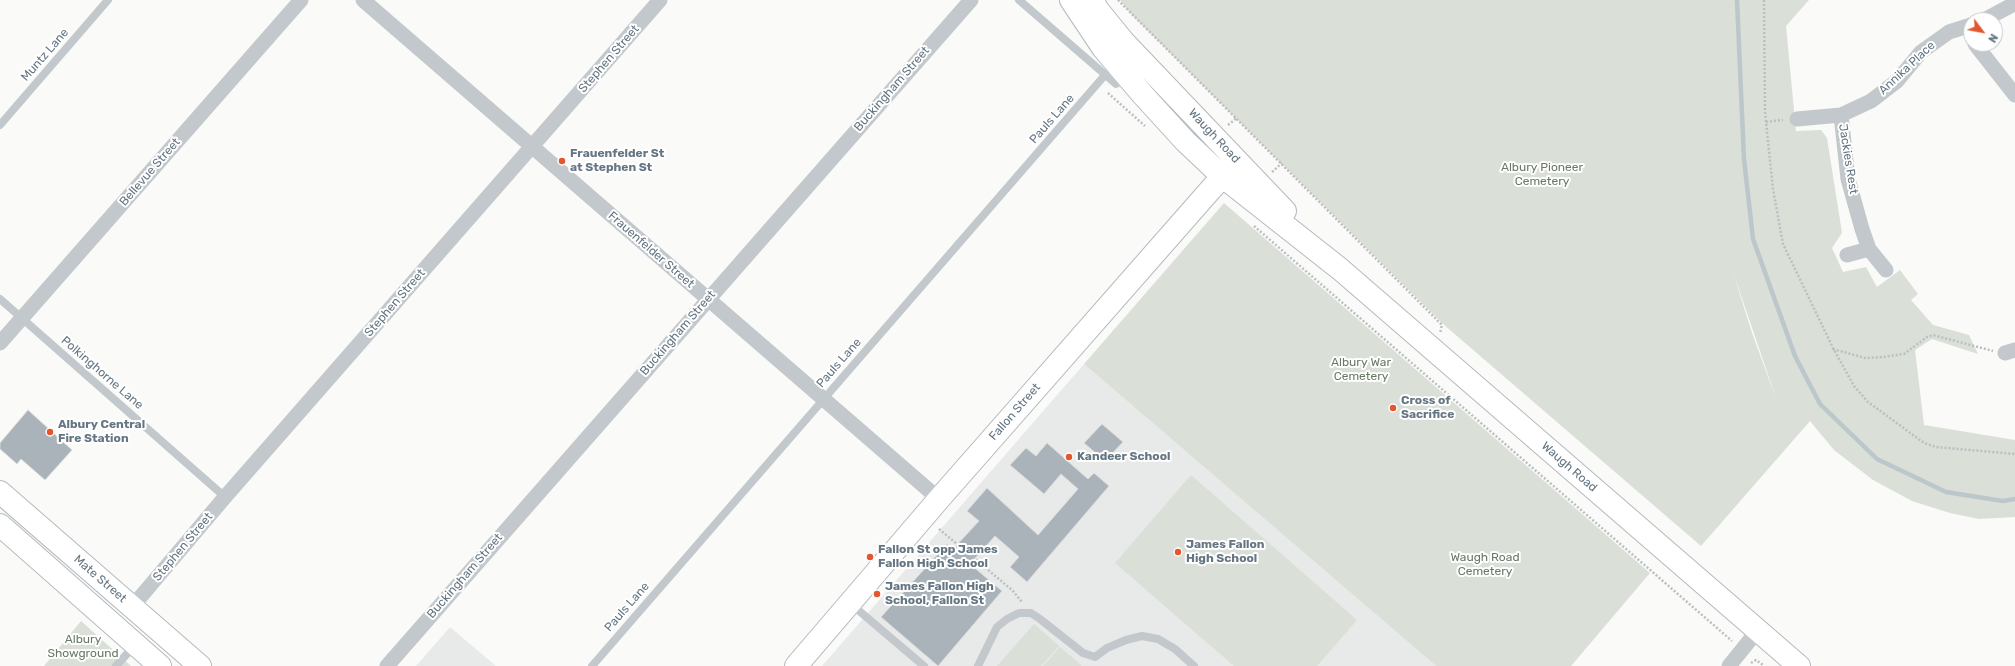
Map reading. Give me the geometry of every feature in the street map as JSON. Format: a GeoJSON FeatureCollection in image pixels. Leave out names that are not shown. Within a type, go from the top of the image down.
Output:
{"type":"FeatureCollection","features":[{"type":"Feature","properties":{"kind":"main road","name":"Waugh Road"},"geometry":{"type":"LineString","coordinates":[[1071,0],[1103,48],[1128,78],[1185,141],[1222,176],[1340,269],[1799,666]]}},
{"type":"Feature","properties":{"kind":"main road","name":"Waugh Road"},"geometry":{"type":"LineString","coordinates":[[1093,0],[1097,9],[1123,41],[1340,269]]}},
{"type":"Feature","properties":{"kind":"main road","name":"Fallon Street"},"geometry":{"type":"LineString","coordinates":[[796,666],[939,499],[1222,176],[1237,161]]}},
{"type":"Feature","properties":{"kind":"main road","name":"Mate Street"},"geometry":{"type":"LineString","coordinates":[[0,492],[200,666]]}},
{"type":"Feature","properties":{"kind":"main road"},"geometry":{"type":"LineString","coordinates":[[0,524],[160,666]]}},
{"type":"Feature","properties":{"kind":"street","name":"Bellevue Street"},"geometry":{"type":"LineString","coordinates":[[0,343],[301,0]]}},
{"type":"Feature","properties":{"kind":"street","name":"Frauenfelder Street"},"geometry":{"type":"LineString","coordinates":[[363,0],[532,148],[939,499]]}},
{"type":"Feature","properties":{"kind":"street","name":"Stephen Street"},"geometry":{"type":"LineString","coordinates":[[132,607],[225,498],[660,0]]}},
{"type":"Feature","properties":{"kind":"street","name":"Buckingham Street"},"geometry":{"type":"LineString","coordinates":[[387,666],[971,0]]}},
{"type":"Feature","properties":{"kind":"street"},"geometry":{"type":"LineString","coordinates":[[1999,12],[2012,5],[2015,1]]}},
{"type":"Feature","properties":{"kind":"street","name":"Annika Place"},"geometry":{"type":"LineString","coordinates":[[1797,119],[1841,115],[1876,97],[1897,81],[1921,52],[1949,32],[1963,30]]}},
{"type":"Feature","properties":{"kind":"street"},"geometry":{"type":"LineString","coordinates":[[1981,52],[2015,95]]}},
{"type":"Feature","properties":{"kind":"street","name":"Jackies Rest"},"geometry":{"type":"LineString","coordinates":[[1841,115],[1848,179],[1862,229],[1869,249],[1886,270]]}},
{"type":"Feature","properties":{"kind":"street"},"geometry":{"type":"LineString","coordinates":[[1847,255],[1869,249]]}},
{"type":"Feature","properties":{"kind":"street"},"geometry":{"type":"LineString","coordinates":[[1729,666],[1758,630]]}},
{"type":"Feature","properties":{"kind":"lane","name":"Muntz Lane"},"geometry":{"type":"LineString","coordinates":[[0,125],[108,0]]}},
{"type":"Feature","properties":{"kind":"lane"},"geometry":{"type":"LineString","coordinates":[[1019,0],[1116,84],[1128,78]]}},
{"type":"Feature","properties":{"kind":"lane","name":"Pauls Lane"},"geometry":{"type":"LineString","coordinates":[[592,666],[1105,76]]}},
{"type":"Feature","properties":{"kind":"lane","name":"Polkinghorne Lane"},"geometry":{"type":"LineString","coordinates":[[0,299],[225,498]]}},
{"type":"Feature","properties":{"kind":"lane"},"geometry":{"type":"LineString","coordinates":[[850,604],[924,666]]}},
{"type":"Feature","properties":{"kind":"lane"},"geometry":{"type":"LineString","coordinates":[[978,666],[997,627],[1007,619],[1019,613],[1031,614],[1083,653],[1095,657],[1106,648],[1126,640],[1142,636],[1158,639],[1175,649],[1194,666]]}},
{"type":"Feature","properties":{"kind":"lane"},"geometry":{"type":"LineString","coordinates":[[116,666],[135,645]]}},
{"type":"Feature","properties":{"kind":"path"},"geometry":{"type":"LineString","coordinates":[[1118,0],[1442,325]]}},
{"type":"Feature","properties":{"kind":"path"},"geometry":{"type":"LineString","coordinates":[[1764,0],[1765,112],[1773,189],[1783,244],[1833,348],[1854,386],[1868,402],[1924,443],[1936,447],[2015,454]]}},
{"type":"Feature","properties":{"kind":"path"},"geometry":{"type":"LineString","coordinates":[[1253,225],[1702,613],[1732,640],[1732,647]]}},
{"type":"Feature","properties":{"kind":"path"},"geometry":{"type":"LineString","coordinates":[[1833,348],[1865,358],[1883,357],[1904,354],[1927,337],[1933,335],[2010,352]]}},
{"type":"Feature","properties":{"kind":"path"},"geometry":{"type":"LineString","coordinates":[[939,529],[1012,590],[1031,614]]}},
{"type":"Feature","properties":{"kind":"path"},"geometry":{"type":"LineString","coordinates":[[1746,661],[1751,663],[1756,660],[1763,665]]}},
{"type":"Feature","properties":{"kind":"shaded area","name":"James Fallon High School"},"geometry":{"type":"Polygon","coordinates":[[[1084,364],[1436,666],[822,666],[1084,364]]]}},
{"type":"Feature","properties":{"kind":"shaded area"},"geometry":{"type":"Polygon","coordinates":[[[450,627],[496,666],[416,666],[450,627]]]}},
{"type":"Feature","properties":{"kind":"green space","name":"Albury Pioneer Cemetery"},"geometry":{"type":"Polygon","coordinates":[[[1120,0],[1809,0],[1786,26],[1796,131],[1821,130],[1827,138],[1842,233],[1832,248],[1843,272],[1866,267],[1877,287],[1900,270],[1918,294],[1911,300],[1933,325],[1969,335],[1978,354],[1932,339],[1915,350],[1924,425],[2015,440],[2015,517],[1979,519],[1950,513],[1912,501],[1873,480],[1834,450],[1810,421],[1701,546],[1443,324],[1131,14],[1120,0]],[[1733,272],[1752,333],[1777,401],[1733,272]]]}},
{"type":"Feature","properties":{"kind":"green space","name":"Waugh Road Cemetery"},"geometry":{"type":"Polygon","coordinates":[[[1224,203],[1650,573],[1571,666],[1436,666],[1084,364],[1224,203]]]}},
{"type":"Feature","properties":{"kind":"green space"},"geometry":{"type":"Polygon","coordinates":[[[1191,475],[1357,620],[1317,666],[1234,666],[1115,563],[1191,475]]]}},
{"type":"Feature","properties":{"kind":"green space","name":"Albury Showground"},"geometry":{"type":"Polygon","coordinates":[[[81,621],[131,666],[44,666],[81,621]]]}},
{"type":"Feature","properties":{"kind":"green space"},"geometry":{"type":"Polygon","coordinates":[[[1034,624],[1059,646],[1041,666],[997,666],[1034,624]]]}},
{"type":"Feature","properties":{"kind":"green space"},"geometry":{"type":"Polygon","coordinates":[[[1060,647],[1082,666],[1043,666],[1060,647]]]}},
{"type":"Feature","properties":{"kind":"building"},"geometry":{"type":"Polygon","coordinates":[[[28,410],[72,450],[45,480],[21,459],[17,464],[0,449],[0,443],[28,410]]]}},
{"type":"Feature","properties":{"kind":"building"},"geometry":{"type":"Polygon","coordinates":[[[1102,424],[1123,442],[1105,461],[1084,443],[1102,424]]]}},
{"type":"Feature","properties":{"kind":"building"},"geometry":{"type":"Polygon","coordinates":[[[1047,443],[1088,479],[1094,473],[1109,486],[1027,582],[1010,567],[1019,557],[995,536],[970,564],[1002,591],[938,666],[881,617],[947,544],[953,549],[979,521],[967,511],[987,488],[1038,535],[1078,489],[1061,474],[1044,494],[1010,465],[1026,448],[1036,456],[1047,443]]]}},
{"type":"Feature","properties":{"kind":"waterway"},"geometry":{"type":"LineString","coordinates":[[1737,0],[1744,159],[1753,239],[1795,356],[1820,404],[1877,459],[1946,492],[2003,501],[2015,499]]}},
{"type":"Feature","properties":{"kind":"place","name":"Frauenfelder St at Stephen St"},"geometry":{"type":"Point","coordinates":[562,161]}},
{"type":"Feature","properties":{"kind":"place","name":"Cross of Sacrifice"},"geometry":{"type":"Point","coordinates":[1393,408]}},
{"type":"Feature","properties":{"kind":"place","name":"Albury Central Fire Station"},"geometry":{"type":"Point","coordinates":[50,432]}},
{"type":"Feature","properties":{"kind":"place","name":"Kandeer School"},"geometry":{"type":"Point","coordinates":[1069,457]}},
{"type":"Feature","properties":{"kind":"place","name":"James Fallon High School"},"geometry":{"type":"Point","coordinates":[1178,552]}},
{"type":"Feature","properties":{"kind":"place","name":"Fallon St opp James Fallon High School"},"geometry":{"type":"Point","coordinates":[870,557]}},
{"type":"Feature","properties":{"kind":"place","name":"James Fallon High School, Fallon St"},"geometry":{"type":"Point","coordinates":[877,594]}},
{"type":"Feature","properties":{"kind":"park label","name":"Albury War Cemetery"},"geometry":{"type":"Point","coordinates":[1361,370]}}]}
